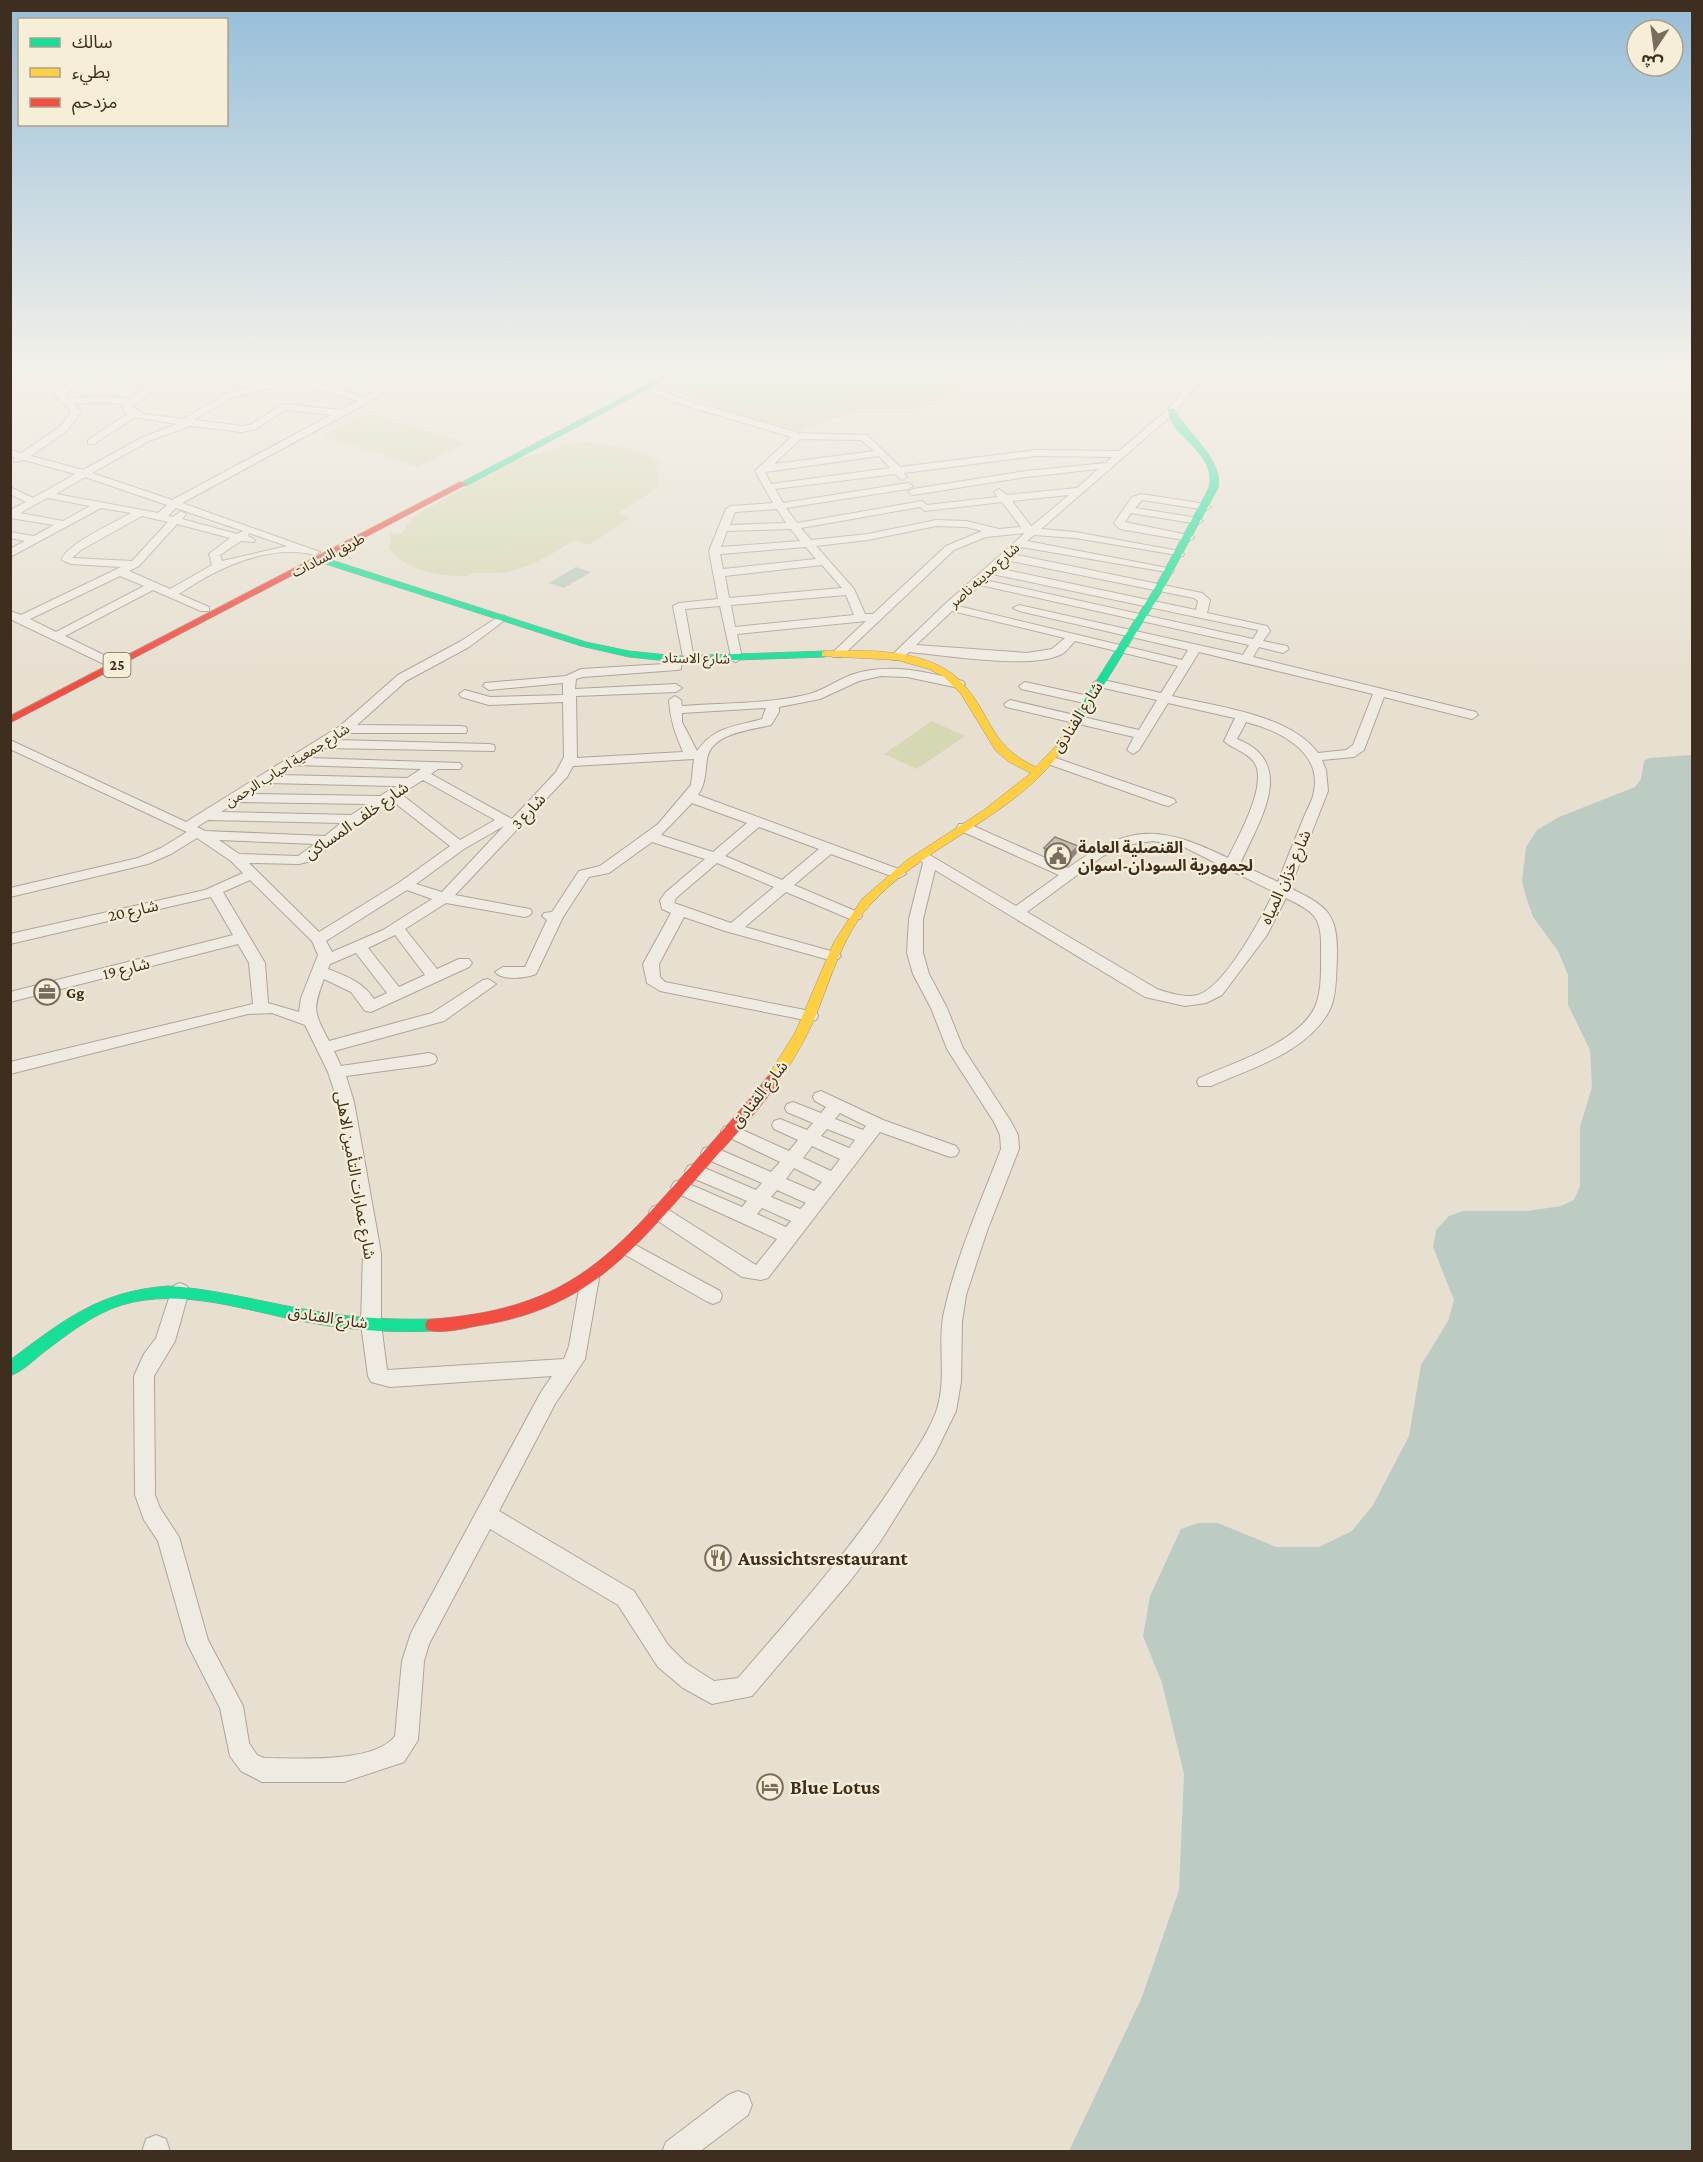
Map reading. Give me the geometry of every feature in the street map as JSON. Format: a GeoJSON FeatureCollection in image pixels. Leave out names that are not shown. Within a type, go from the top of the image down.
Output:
{"type":"FeatureCollection","features":[{"type":"Feature","properties":{"kind":"street"},"geometry":{"type":"LineString","coordinates":[[81,473],[251,530],[310,554]]}},
{"type":"Feature","properties":{"kind":"street"},"geometry":{"type":"LineString","coordinates":[[160,517],[175,504],[229,473]]}},
{"type":"Feature","properties":{"kind":"street","name":"طريق السادات"},"geometry":{"type":"LineString","coordinates":[[10,711],[467,473]]}},
{"type":"Feature","properties":{"kind":"street","name":"طريق السادات"},"geometry":{"type":"LineString","coordinates":[[10,720],[310,554],[474,473]]}},
{"type":"Feature","properties":{"kind":"street"},"geometry":{"type":"LineString","coordinates":[[761,473],[807,544],[825,561],[850,591],[861,617]]}},
{"type":"Feature","properties":{"kind":"street"},"geometry":{"type":"LineString","coordinates":[[768,487],[868,473]]}},
{"type":"Feature","properties":{"kind":"street"},"geometry":{"type":"LineString","coordinates":[[899,473],[936,523]]}},
{"type":"Feature","properties":{"kind":"street"},"geometry":{"type":"LineString","coordinates":[[736,658],[714,551],[731,509],[781,506],[1040,473]]}},
{"type":"Feature","properties":{"kind":"street","name":"شارع مدينه ناصر"},"geometry":{"type":"LineString","coordinates":[[901,652],[1033,529],[1102,473]]}},
{"type":"Feature","properties":{"kind":"street","name":"شارع الفنادق"},"geometry":{"type":"LineString","coordinates":[[10,1369],[64,1328],[92,1311],[131,1297],[151,1293],[180,1291],[308,1316],[371,1324],[426,1326],[469,1322],[512,1312],[553,1297],[590,1278],[628,1248],[730,1131],[787,1059],[810,1016],[833,956],[855,916],[899,874],[927,860],[964,827],[1038,772],[1050,760],[1189,538],[1206,507],[1215,480],[1214,473]]}},
{"type":"Feature","properties":{"kind":"street"},"geometry":{"type":"LineString","coordinates":[[11,515],[85,474]]}},
{"type":"Feature","properties":{"kind":"street"},"geometry":{"type":"LineString","coordinates":[[989,480],[1033,529]]}},
{"type":"Feature","properties":{"kind":"street"},"geometry":{"type":"LineString","coordinates":[[10,490],[34,502]]}},
{"type":"Feature","properties":{"kind":"street"},"geometry":{"type":"LineString","coordinates":[[22,619],[135,564],[186,507],[197,490]]}},
{"type":"Feature","properties":{"kind":"street"},"geometry":{"type":"LineString","coordinates":[[725,528],[796,526],[924,506],[1082,490]]}},
{"type":"Feature","properties":{"kind":"street"},"geometry":{"type":"LineString","coordinates":[[46,495],[141,512],[239,537],[281,551],[310,554]]}},
{"type":"Feature","properties":{"kind":"street"},"geometry":{"type":"LineString","coordinates":[[1189,538],[1119,524],[1136,499],[1144,497],[1206,507]]}},
{"type":"Feature","properties":{"kind":"street"},"geometry":{"type":"LineString","coordinates":[[11,553],[101,504]]}},
{"type":"Feature","properties":{"kind":"street"},"geometry":{"type":"LineString","coordinates":[[1128,510],[1198,521]]}},
{"type":"Feature","properties":{"kind":"street"},"geometry":{"type":"LineString","coordinates":[[135,564],[71,561],[67,560],[67,556],[141,512]]}},
{"type":"Feature","properties":{"kind":"street"},"geometry":{"type":"LineString","coordinates":[[11,515],[65,524]]}},
{"type":"Feature","properties":{"kind":"street"},"geometry":{"type":"LineString","coordinates":[[714,551],[868,537],[936,523],[966,524],[998,532]]}},
{"type":"Feature","properties":{"kind":"street"},"geometry":{"type":"LineString","coordinates":[[1122,543],[1131,528]]}},
{"type":"Feature","properties":{"kind":"street"},"geometry":{"type":"LineString","coordinates":[[837,654],[950,548],[971,538],[998,532],[1033,529],[1179,554]]}},
{"type":"Feature","properties":{"kind":"street"},"geometry":{"type":"LineString","coordinates":[[218,567],[213,558],[214,554],[251,530]]}},
{"type":"Feature","properties":{"kind":"street"},"geometry":{"type":"LineString","coordinates":[[10,535],[36,540]]}},
{"type":"Feature","properties":{"kind":"street"},"geometry":{"type":"LineString","coordinates":[[1095,557],[1104,540]]}},
{"type":"Feature","properties":{"kind":"street"},"geometry":{"type":"LineString","coordinates":[[1020,543],[1168,571]]}},
{"type":"Feature","properties":{"kind":"street"},"geometry":{"type":"LineString","coordinates":[[171,594],[218,567],[248,556],[281,551]]}},
{"type":"Feature","properties":{"kind":"street"},"geometry":{"type":"LineString","coordinates":[[1047,582],[1065,551]]}},
{"type":"Feature","properties":{"kind":"street","name":"شارع الاستاد"},"geometry":{"type":"LineString","coordinates":[[310,554],[501,618],[606,650],[681,662],[901,652],[959,684],[1005,753],[1038,772]]}},
{"type":"Feature","properties":{"kind":"street"},"geometry":{"type":"LineString","coordinates":[[1004,556],[1201,596],[1204,600],[1201,614]]}},
{"type":"Feature","properties":{"kind":"street"},"geometry":{"type":"LineString","coordinates":[[1100,593],[1112,560]]}},
{"type":"Feature","properties":{"kind":"street"},"geometry":{"type":"LineString","coordinates":[[718,573],[825,561]]}},
{"type":"Feature","properties":{"kind":"street"},"geometry":{"type":"LineString","coordinates":[[988,570],[1263,628],[1264,631],[1246,659]]}},
{"type":"Feature","properties":{"kind":"street"},"geometry":{"type":"LineString","coordinates":[[121,572],[205,609]]}},
{"type":"Feature","properties":{"kind":"street"},"geometry":{"type":"LineString","coordinates":[[976,581],[1283,649]]}},
{"type":"Feature","properties":{"kind":"street"},"geometry":{"type":"LineString","coordinates":[[57,636],[153,586]]}},
{"type":"Feature","properties":{"kind":"street"},"geometry":{"type":"LineString","coordinates":[[503,972],[531,970],[553,917],[584,874],[604,870],[663,827],[690,797],[698,784],[696,756],[679,729],[675,710],[681,662],[680,606],[850,591]]}},
{"type":"Feature","properties":{"kind":"street"},"geometry":{"type":"LineString","coordinates":[[1008,621],[1031,593]]}},
{"type":"Feature","properties":{"kind":"street"},"geometry":{"type":"LineString","coordinates":[[948,607],[1185,664]]}},
{"type":"Feature","properties":{"kind":"street"},"geometry":{"type":"LineString","coordinates":[[1018,608],[1246,659],[1472,715]]}},
{"type":"Feature","properties":{"kind":"street"},"geometry":{"type":"LineString","coordinates":[[10,614],[106,661]]}},
{"type":"Feature","properties":{"kind":"street"},"geometry":{"type":"LineString","coordinates":[[730,631],[877,616]]}},
{"type":"Feature","properties":{"kind":"street","name":"شارع جمعية احباب الرحمن"},"geometry":{"type":"LineString","coordinates":[[10,893],[143,861],[166,851],[196,831],[205,816],[345,729],[402,678],[465,644],[501,618]]}},
{"type":"Feature","properties":{"kind":"street"},"geometry":{"type":"LineString","coordinates":[[1054,632],[1062,618]]}},
{"type":"Feature","properties":{"kind":"street"},"geometry":{"type":"LineString","coordinates":[[1208,632],[1218,618]]}},
{"type":"Feature","properties":{"kind":"street"},"geometry":{"type":"LineString","coordinates":[[1179,644],[1190,628]]}},
{"type":"Feature","properties":{"kind":"street"},"geometry":{"type":"LineString","coordinates":[[901,652],[1045,655],[1059,651],[1073,636]]}},
{"type":"Feature","properties":{"kind":"street"},"geometry":{"type":"LineString","coordinates":[[1133,750],[1195,648]]}},
{"type":"Feature","properties":{"kind":"street"},"geometry":{"type":"LineString","coordinates":[[681,662],[581,673],[570,690],[570,762],[696,756],[719,735],[767,722],[773,712],[772,703]]}},
{"type":"Feature","properties":{"kind":"street"},"geometry":{"type":"LineString","coordinates":[[675,710],[772,703],[822,695],[853,679],[885,671],[900,671],[959,684]]}},
{"type":"Feature","properties":{"kind":"street","name":"شارع خزان المياه"},"geometry":{"type":"LineString","coordinates":[[927,860],[1151,993],[1169,999],[1192,1002],[1207,998],[1217,991],[1262,932],[1282,890],[1322,791],[1321,768],[1314,757],[1292,736],[1259,720],[1098,682]]}},
{"type":"Feature","properties":{"kind":"street"},"geometry":{"type":"LineString","coordinates":[[489,686],[570,690],[676,688]]}},
{"type":"Feature","properties":{"kind":"street"},"geometry":{"type":"LineString","coordinates":[[1025,686],[1089,700]]}},
{"type":"Feature","properties":{"kind":"street"},"geometry":{"type":"LineString","coordinates":[[465,694],[489,702],[570,690]]}},
{"type":"Feature","properties":{"kind":"street"},"geometry":{"type":"LineString","coordinates":[[1314,757],[1349,754],[1359,747],[1380,692]]}},
{"type":"Feature","properties":{"kind":"street"},"geometry":{"type":"LineString","coordinates":[[1010,704],[1142,735]]}},
{"type":"Feature","properties":{"kind":"street"},"geometry":{"type":"LineString","coordinates":[[1232,865],[1253,815],[1266,774],[1261,763],[1239,743],[1230,741],[1243,716]]}},
{"type":"Feature","properties":{"kind":"street"},"geometry":{"type":"LineString","coordinates":[[345,729],[461,730]]}},
{"type":"Feature","properties":{"kind":"street"},"geometry":{"type":"LineString","coordinates":[[10,744],[196,831],[236,858],[318,939],[325,951],[322,966],[365,994],[371,1007],[464,963]]}},
{"type":"Feature","properties":{"kind":"street"},"geometry":{"type":"LineString","coordinates":[[320,744],[489,748]]}},
{"type":"Feature","properties":{"kind":"street"},"geometry":{"type":"LineString","coordinates":[[1050,760],[1169,802]]}},
{"type":"Feature","properties":{"kind":"street"},"geometry":{"type":"LineString","coordinates":[[293,761],[455,766]]}},
{"type":"Feature","properties":{"kind":"street","name":"شارع 3"},"geometry":{"type":"LineString","coordinates":[[322,966],[397,928],[444,898],[509,824],[562,774],[570,762]]}},
{"type":"Feature","properties":{"kind":"street","name":"شارع خلف المساكن"},"geometry":{"type":"LineString","coordinates":[[236,858],[299,860],[306,858],[354,819],[436,765]]}},
{"type":"Feature","properties":{"kind":"street"},"geometry":{"type":"LineString","coordinates":[[266,778],[416,778],[509,824]]}},
{"type":"Feature","properties":{"kind":"street"},"geometry":{"type":"LineString","coordinates":[[234,798],[389,797],[459,846]]}},
{"type":"Feature","properties":{"kind":"street"},"geometry":{"type":"LineString","coordinates":[[690,797],[830,846],[899,874]]}},
{"type":"Feature","properties":{"kind":"street"},"geometry":{"type":"LineString","coordinates":[[205,816],[354,819]]}},
{"type":"Feature","properties":{"kind":"street"},"geometry":{"type":"LineString","coordinates":[[758,821],[667,900],[667,906],[734,929],[833,956]]}},
{"type":"Feature","properties":{"kind":"street"},"geometry":{"type":"LineString","coordinates":[[318,939],[405,885],[459,846],[509,824]]}},
{"type":"Feature","properties":{"kind":"street"},"geometry":{"type":"LineString","coordinates":[[964,827],[1070,874]]}},
{"type":"Feature","properties":{"kind":"street"},"geometry":{"type":"LineString","coordinates":[[196,831],[328,840]]}},
{"type":"Feature","properties":{"kind":"street"},"geometry":{"type":"LineString","coordinates":[[649,836],[715,857],[855,916]]}},
{"type":"Feature","properties":{"kind":"street"},"geometry":{"type":"LineString","coordinates":[[1016,913],[1098,853],[1123,841],[1153,837],[1186,843],[1314,906],[1324,915],[1330,925],[1328,973],[1323,1007],[1313,1024],[1297,1037],[1205,1082]]}},
{"type":"Feature","properties":{"kind":"street"},"geometry":{"type":"LineString","coordinates":[[734,929],[830,846]]}},
{"type":"Feature","properties":{"kind":"street"},"geometry":{"type":"LineString","coordinates":[[486,1515],[626,1598],[638,1611],[659,1652],[679,1673],[712,1693],[744,1688],[799,1626],[872,1535],[928,1448],[946,1411],[951,1382],[952,1322],[957,1295],[978,1231],[1010,1149],[1009,1135],[1002,1120],[955,1049],[939,1008],[921,974],[915,953],[916,919],[927,860]]}},
{"type":"Feature","properties":{"kind":"street","name":"شارع 20"},"geometry":{"type":"LineString","coordinates":[[10,939],[214,891],[253,874]]}},
{"type":"Feature","properties":{"kind":"street"},"geometry":{"type":"LineString","coordinates":[[405,885],[444,898],[525,912]]}},
{"type":"Feature","properties":{"kind":"street"},"geometry":{"type":"LineString","coordinates":[[214,891],[257,963],[261,1008]]}},
{"type":"Feature","properties":{"kind":"street"},"geometry":{"type":"LineString","coordinates":[[679,912],[651,964],[652,980],[660,986],[810,1016]]}},
{"type":"Feature","properties":{"kind":"street"},"geometry":{"type":"LineString","coordinates":[[397,928],[435,977]]}},
{"type":"Feature","properties":{"kind":"street","name":"شارع 19"},"geometry":{"type":"LineString","coordinates":[[10,997],[242,938]]}},
{"type":"Feature","properties":{"kind":"street"},"geometry":{"type":"LineString","coordinates":[[359,947],[397,995]]}},
{"type":"Feature","properties":{"kind":"street","name":"شارع عمارات التأمين الاهلى"},"geometry":{"type":"LineString","coordinates":[[322,966],[307,1004],[310,1021],[336,1072],[346,1102],[372,1253],[371,1324],[378,1376],[384,1378],[569,1367]]}},
{"type":"Feature","properties":{"kind":"street"},"geometry":{"type":"LineString","coordinates":[[323,1048],[438,1017],[488,984]]}},
{"type":"Feature","properties":{"kind":"street"},"geometry":{"type":"LineString","coordinates":[[10,1068],[235,1011],[273,1008],[310,1021]]}},
{"type":"Feature","properties":{"kind":"street"},"geometry":{"type":"LineString","coordinates":[[336,1072],[429,1059]]}},
{"type":"Feature","properties":{"kind":"street"},"geometry":{"type":"LineString","coordinates":[[745,1216],[823,1120],[829,1101],[872,1131]]}},
{"type":"Feature","properties":{"kind":"street"},"geometry":{"type":"LineString","coordinates":[[793,1108],[823,1120],[950,1150]]}},
{"type":"Feature","properties":{"kind":"street"},"geometry":{"type":"LineString","coordinates":[[780,1125],[853,1156]]}},
{"type":"Feature","properties":{"kind":"street"},"geometry":{"type":"LineString","coordinates":[[730,1131],[835,1180]]}},
{"type":"Feature","properties":{"kind":"street"},"geometry":{"type":"LineString","coordinates":[[658,1212],[749,1272],[761,1273],[872,1131]]}},
{"type":"Feature","properties":{"kind":"street"},"geometry":{"type":"LineString","coordinates":[[710,1153],[819,1201]]}},
{"type":"Feature","properties":{"kind":"street"},"geometry":{"type":"LineString","coordinates":[[694,1171],[805,1219]]}},
{"type":"Feature","properties":{"kind":"street"},"geometry":{"type":"LineString","coordinates":[[680,1187],[791,1237]]}},
{"type":"Feature","properties":{"kind":"street"},"geometry":{"type":"LineString","coordinates":[[628,1248],[713,1296]]}},
{"type":"Feature","properties":{"kind":"street"},"geometry":{"type":"LineString","coordinates":[[180,1291],[165,1341],[151,1360],[144,1376],[145,1495],[151,1513],[168,1537],[198,1643],[231,1706],[238,1748],[249,1763],[262,1770],[344,1770],[396,1754],[402,1748],[406,1740],[413,1661],[419,1641],[548,1398],[560,1377],[569,1367],[579,1346],[590,1278]]}},
{"type":"Feature","properties":{"kind":"street"},"geometry":{"type":"LineString","coordinates":[[676,2151],[738,2105]]}},
{"type":"Feature","properties":{"kind":"green space"},"geometry":{"type":"Polygon","coordinates":[[[492,473],[658,473],[660,477],[658,486],[618,513],[630,518],[589,545],[575,540],[543,559],[508,572],[476,573],[468,576],[443,575],[412,567],[403,562],[389,548],[391,533],[402,534],[410,520],[492,473]]]}},
{"type":"Feature","properties":{"kind":"green space"},"geometry":{"type":"Polygon","coordinates":[[[932,721],[965,736],[917,769],[884,754],[932,721]]]}},
{"type":"Feature","properties":{"kind":"shaded area"},"geometry":{"type":"Polygon","coordinates":[[[576,567],[591,572],[564,588],[549,583],[576,567]]]}},
{"type":"Feature","properties":{"kind":"shaded area"},"geometry":{"type":"Polygon","coordinates":[[[1692,755],[1692,2151],[1069,2151],[1142,1997],[1179,1890],[1184,1774],[1162,1683],[1143,1636],[1150,1596],[1181,1529],[1198,1523],[1218,1523],[1276,1547],[1319,1547],[1352,1531],[1373,1505],[1409,1436],[1421,1365],[1448,1321],[1454,1300],[1433,1247],[1436,1230],[1449,1216],[1463,1211],[1528,1211],[1561,1206],[1574,1200],[1580,1186],[1580,1127],[1592,1087],[1590,1050],[1568,1005],[1568,975],[1558,951],[1533,917],[1526,897],[1522,881],[1526,847],[1537,830],[1559,817],[1635,787],[1641,779],[1644,761],[1649,758],[1692,755]]]}},
{"type":"Feature","properties":{"kind":"building"},"geometry":{"type":"Polygon","coordinates":[[[1055,837],[1078,846],[1067,857],[1044,848],[1055,837]]]}},
{"type":"Feature","properties":{"kind":"traffic: fast"},"geometry":{"type":"LineString","coordinates":[[463,484],[484,473]]}},
{"type":"Feature","properties":{"kind":"traffic: fast"},"geometry":{"type":"LineString","coordinates":[[1078,718],[1158,591],[1187,539],[1214,488],[1214,473]]}},
{"type":"Feature","properties":{"kind":"traffic: fast"},"geometry":{"type":"LineString","coordinates":[[319,559],[584,644],[629,654],[678,659],[825,654]]}},
{"type":"Feature","properties":{"kind":"traffic: fast"},"geometry":{"type":"LineString","coordinates":[[10,1369],[63,1329],[91,1312],[122,1299],[145,1294],[168,1293],[214,1297],[353,1323],[433,1325]]}},
{"type":"Feature","properties":{"kind":"traffic: slow"},"geometry":{"type":"LineString","coordinates":[[825,654],[897,657],[933,667],[948,675],[965,693],[1000,748],[1013,759],[1038,772]]}},
{"type":"Feature","properties":{"kind":"traffic: slow"},"geometry":{"type":"LineString","coordinates":[[773,1079],[802,1033],[833,956],[847,928],[866,902],[888,881],[988,812],[1035,775],[1059,749],[1078,718]]}},
{"type":"Feature","properties":{"kind":"traffic: jam"},"geometry":{"type":"LineString","coordinates":[[10,720],[463,484]]}},
{"type":"Feature","properties":{"kind":"traffic: jam"},"geometry":{"type":"LineString","coordinates":[[433,1325],[484,1319],[533,1306],[579,1284],[600,1269],[630,1244],[648,1225],[743,1117],[773,1079]]}},
{"type":"Feature","properties":{"kind":"place","name":"القنصلية العامة لجمهورية السودان-اسوان"},"geometry":{"type":"Point","coordinates":[1058,856]}},
{"type":"Feature","properties":{"kind":"place","name":"Gg"},"geometry":{"type":"Point","coordinates":[47,992]}},
{"type":"Feature","properties":{"kind":"place","name":"Aussichtsrestaurant"},"geometry":{"type":"Point","coordinates":[718,1558]}},
{"type":"Feature","properties":{"kind":"place","name":"Blue Lotus"},"geometry":{"type":"Point","coordinates":[770,1787]}}]}
